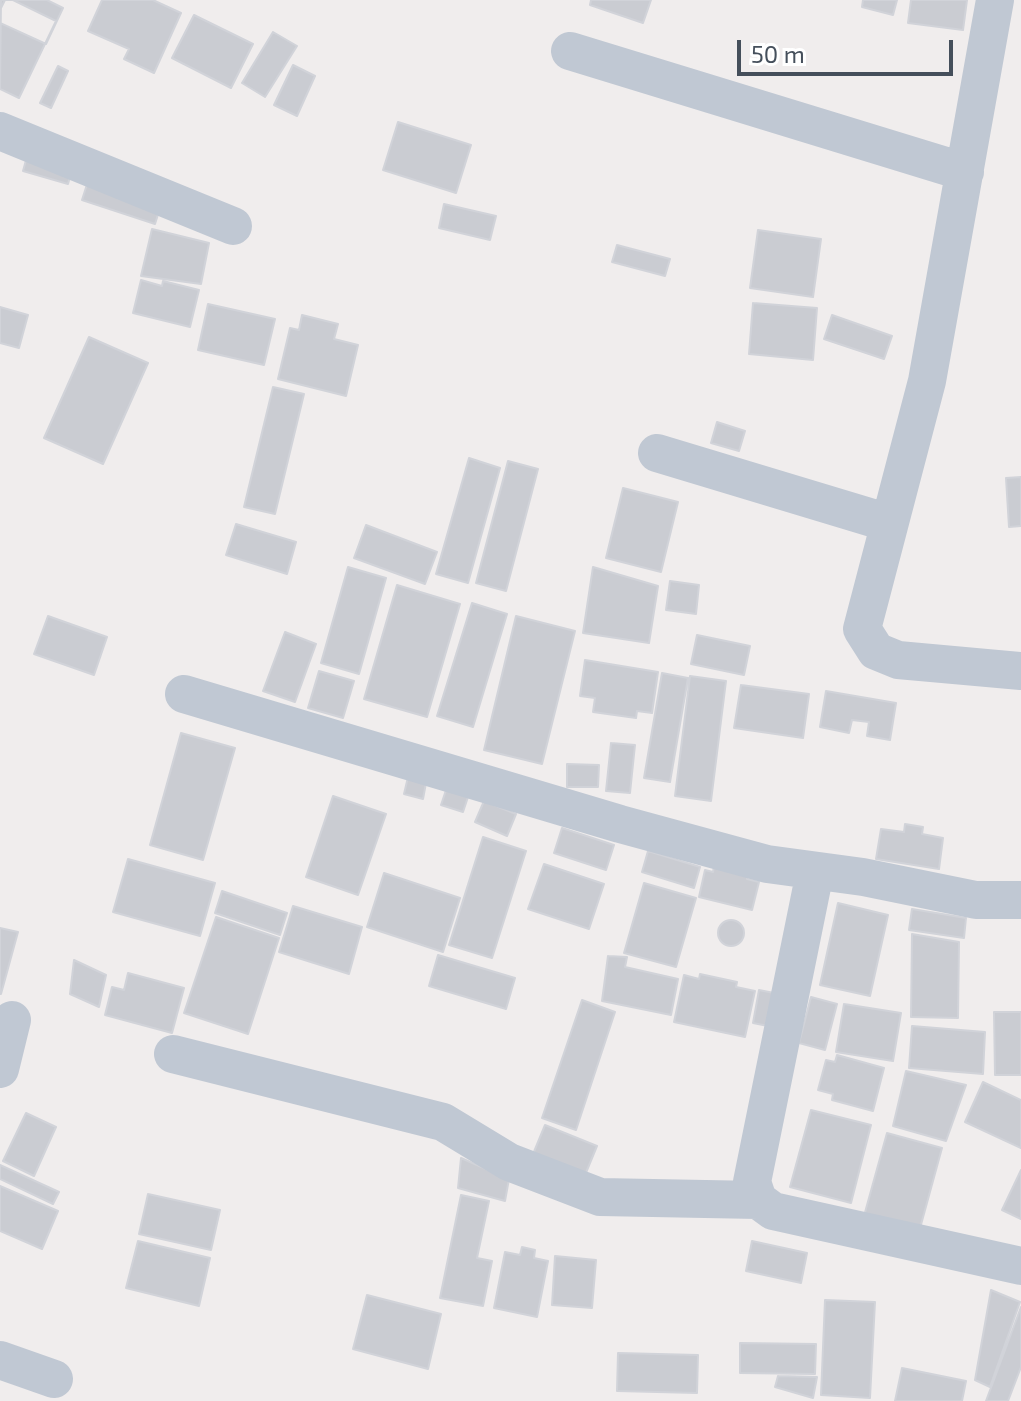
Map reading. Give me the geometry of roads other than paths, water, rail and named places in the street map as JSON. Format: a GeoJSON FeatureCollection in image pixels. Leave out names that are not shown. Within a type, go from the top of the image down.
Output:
{"type":"FeatureCollection","features":[{"type":"Feature","properties":{"kind":"street"},"geometry":{"type":"LineString","coordinates":[[995,0],[927,381],[862,629],[876,651],[898,660],[1021,671]]}},
{"type":"Feature","properties":{"kind":"street"},"geometry":{"type":"LineString","coordinates":[[570,51],[965,172]]}},
{"type":"Feature","properties":{"kind":"street"},"geometry":{"type":"LineString","coordinates":[[0,131],[233,226]]}},
{"type":"Feature","properties":{"kind":"street"},"geometry":{"type":"LineString","coordinates":[[657,453],[889,523]]}},
{"type":"Feature","properties":{"kind":"street"},"geometry":{"type":"LineString","coordinates":[[184,694],[620,824],[767,864],[863,877],[976,900],[1021,900]]}},
{"type":"Feature","properties":{"kind":"street"},"geometry":{"type":"LineString","coordinates":[[758,1200],[752,1182],[815,872]]}},
{"type":"Feature","properties":{"kind":"street"},"geometry":{"type":"LineString","coordinates":[[0,1069],[12,1020]]}},
{"type":"Feature","properties":{"kind":"street"},"geometry":{"type":"LineString","coordinates":[[173,1054],[443,1122],[509,1162],[600,1197],[758,1200],[773,1211],[1021,1266]]}},
{"type":"Feature","properties":{"kind":"street"},"geometry":{"type":"LineString","coordinates":[[0,1360],[54,1379]]}}]}
